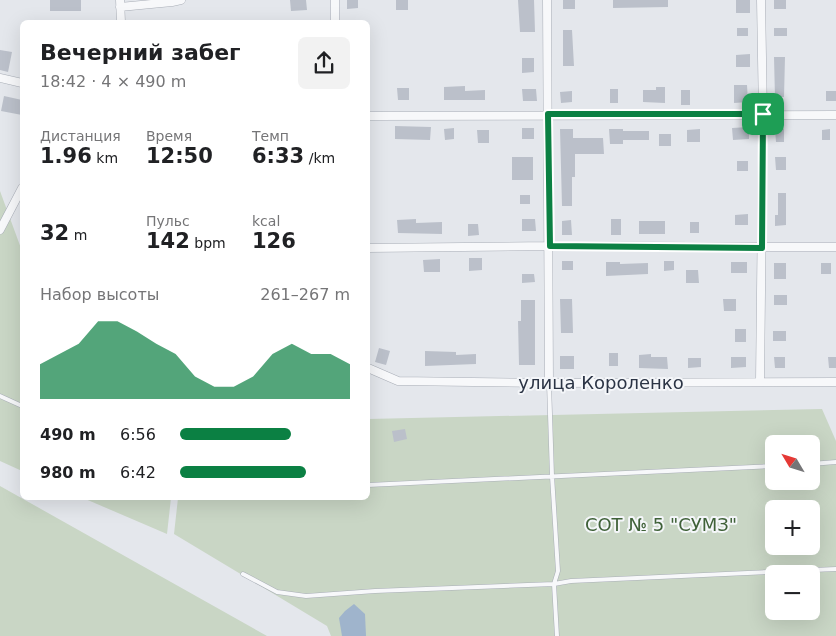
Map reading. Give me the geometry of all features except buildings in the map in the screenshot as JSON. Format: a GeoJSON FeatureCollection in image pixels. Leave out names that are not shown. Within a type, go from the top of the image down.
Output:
{"type":"FeatureCollection","features":[{"type":"Feature","properties":{"kind":"street"},"geometry":{"type":"LineString","coordinates":[[121,20],[120,3],[172,2],[181,0]]}},
{"type":"Feature","properties":{"kind":"street"},"geometry":{"type":"LineString","coordinates":[[335,20],[336,0]]}},
{"type":"Feature","properties":{"kind":"street"},"geometry":{"type":"LineString","coordinates":[[547,0],[550,246],[549,383]]}},
{"type":"Feature","properties":{"kind":"street"},"geometry":{"type":"LineString","coordinates":[[760,381],[763,114],[761,0]]}},
{"type":"Feature","properties":{"kind":"street"},"geometry":{"type":"LineString","coordinates":[[0,78],[20,83]]}},
{"type":"Feature","properties":{"kind":"street"},"geometry":{"type":"LineString","coordinates":[[370,116],[548,114],[836,115]]}},
{"type":"Feature","properties":{"kind":"street"},"geometry":{"type":"LineString","coordinates":[[0,230],[20,192]]}},
{"type":"Feature","properties":{"kind":"street"},"geometry":{"type":"LineString","coordinates":[[370,248],[550,246],[836,247]]}},
{"type":"Feature","properties":{"kind":"street","name":"улица Короленко"},"geometry":{"type":"LineString","coordinates":[[370,369],[398,381],[549,383],[836,382]]}},
{"type":"Feature","properties":{"kind":"lane"},"geometry":{"type":"LineString","coordinates":[[549,383],[558,572],[554,584],[558,636]]}},
{"type":"Feature","properties":{"kind":"lane"},"geometry":{"type":"LineString","coordinates":[[0,396],[20,405]]}},
{"type":"Feature","properties":{"kind":"lane"},"geometry":{"type":"LineString","coordinates":[[820,463],[836,462]]}},
{"type":"Feature","properties":{"kind":"lane"},"geometry":{"type":"LineString","coordinates":[[370,485],[765,466]]}},
{"type":"Feature","properties":{"kind":"lane"},"geometry":{"type":"LineString","coordinates":[[243,574],[277,592],[306,596],[836,569]]}},
{"type":"Feature","properties":{"kind":"green space"},"geometry":{"type":"Polygon","coordinates":[[[0,191],[20,246],[20,470],[0,461],[0,191]]]}},
{"type":"Feature","properties":{"kind":"green space","name":"СОТ № 5 \"СУМЗ\""},"geometry":{"type":"Polygon","coordinates":[[[822,409],[836,441],[836,636],[331,636],[327,626],[174,534],[178,500],[370,500],[370,419],[822,409]]]}},
{"type":"Feature","properties":{"kind":"green space"},"geometry":{"type":"Polygon","coordinates":[[[0,486],[20,497],[20,500],[25,500],[267,636],[0,636],[0,486]]]}},
{"type":"Feature","properties":{"kind":"green space"},"geometry":{"type":"Polygon","coordinates":[[[88,500],[171,500],[167,534],[88,500]]]}},
{"type":"Feature","properties":{"kind":"water"},"geometry":{"type":"Polygon","coordinates":[[[354,604],[365,614],[366,636],[342,636],[339,618],[354,604]]]}},
{"type":"Feature","properties":{"kind":"route"},"geometry":{"type":"LineString","coordinates":[[548,114],[763,114],[762,248],[550,246],[548,114]]}}]}
